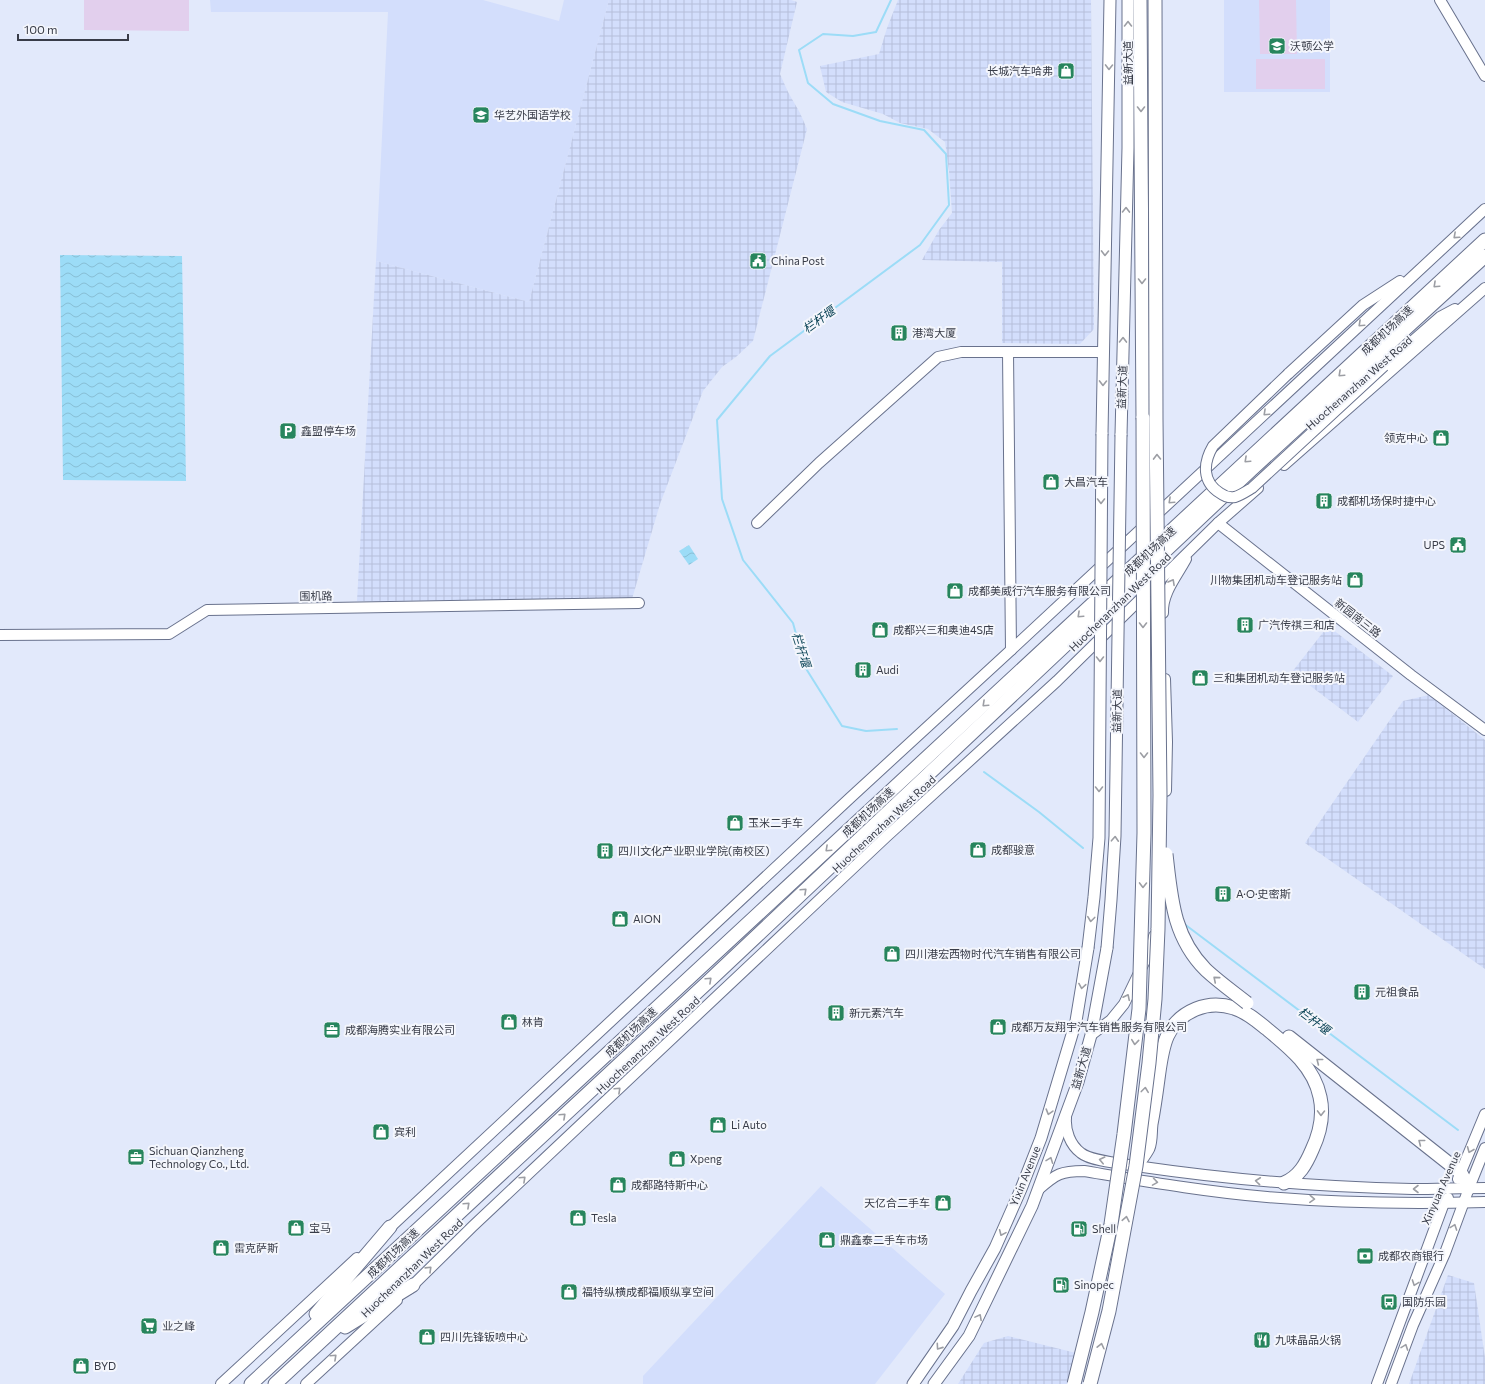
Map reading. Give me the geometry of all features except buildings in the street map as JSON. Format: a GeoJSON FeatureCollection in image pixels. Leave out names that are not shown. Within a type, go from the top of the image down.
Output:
{"type":"FeatureCollection","features":[{"type":"Feature","properties":{"kind":"highway"},"geometry":{"type":"LineString","coordinates":[[1074,1384],[1092,1312],[1111,1224],[1125,1127],[1139,1009],[1144,833],[1140,0]]}},
{"type":"Feature","properties":{"kind":"highway"},"geometry":{"type":"LineString","coordinates":[[1090,1384],[1109,1311],[1136,1166],[1149,1063],[1155,999],[1158,929],[1160,795],[1156,419],[1155,0]]}},
{"type":"Feature","properties":{"kind":"highway","name":"成都机场高速"},"geometry":{"type":"LineString","coordinates":[[275,1384],[710,980],[1115,597],[1485,240]]}},
{"type":"Feature","properties":{"kind":"highway","name":"成都机场高速"},"geometry":{"type":"LineString","coordinates":[[251,1384],[1321,399],[1485,256]]}},
{"type":"Feature","properties":{"kind":"highway"},"geometry":{"type":"LineString","coordinates":[[1160,795],[1172,902],[1178,926],[1189,949],[1206,969],[1244,1007],[1461,1173],[1469,1188]]}},
{"type":"Feature","properties":{"kind":"highway"},"geometry":{"type":"LineString","coordinates":[[1136,1166],[1148,1147],[1162,1049],[1171,1029],[1182,1017],[1205,1006],[1244,1007]]}},
{"type":"Feature","properties":{"kind":"highway"},"geometry":{"type":"LineString","coordinates":[[1244,1007],[1252,1018],[1295,1053],[1310,1074],[1320,1096],[1320,1127],[1312,1150],[1302,1169],[1296,1176],[1284,1183]]}},
{"type":"Feature","properties":{"kind":"highway"},"geometry":{"type":"LineString","coordinates":[[275,1362],[390,1228]]}},
{"type":"Feature","properties":{"kind":"highway"},"geometry":{"type":"LineString","coordinates":[[321,1341],[413,1285]]}},
{"type":"Feature","properties":{"kind":"main road","name":"益新大道"},"geometry":{"type":"LineString","coordinates":[[1088,948],[1099,838],[1103,352],[1110,0]]}},
{"type":"Feature","properties":{"kind":"main road","name":"益新大道"},"geometry":{"type":"LineString","coordinates":[[934,1384],[969,1336],[1032,1206],[1066,1118],[1078,1082],[1091,1035],[1107,948],[1112,900],[1115,836],[1121,435],[1128,148],[1128,0]]}},
{"type":"Feature","properties":{"kind":"main road"},"geometry":{"type":"LineString","coordinates":[[1440,0],[1485,76]]}},
{"type":"Feature","properties":{"kind":"main road"},"geometry":{"type":"LineString","coordinates":[[221,1384],[1485,209]]}},
{"type":"Feature","properties":{"kind":"main road"},"geometry":{"type":"LineString","coordinates":[[1423,266],[1363,305],[1213,446],[1205,469],[1209,484],[1214,490],[1231,497],[1237,496],[1252,488],[1384,366],[1440,317],[1472,299]]}},
{"type":"Feature","properties":{"kind":"main road","name":"Huochenanzhan West Road"},"geometry":{"type":"LineString","coordinates":[[306,1384],[413,1285],[473,1226],[886,837],[1057,681],[1218,523],[1485,288]]}},
{"type":"Feature","properties":{"kind":"main road"},"geometry":{"type":"LineString","coordinates":[[757,523],[818,463],[938,357],[960,352],[1103,352]]}},
{"type":"Feature","properties":{"kind":"main road"},"geometry":{"type":"LineString","coordinates":[[1008,352],[1010,650]]}},
{"type":"Feature","properties":{"kind":"main road","name":"新园南三路"},"geometry":{"type":"LineString","coordinates":[[1218,523],[1411,675],[1485,730]]}},
{"type":"Feature","properties":{"kind":"main road"},"geometry":{"type":"LineString","coordinates":[[1091,1035],[1111,1020],[1124,1004],[1152,946],[1164,884],[1167,742],[1162,606],[1170,584],[1195,545]]}},
{"type":"Feature","properties":{"kind":"main road","name":"围机路"},"geometry":{"type":"LineString","coordinates":[[0,635],[169,634],[207,610],[639,602]]}},
{"type":"Feature","properties":{"kind":"main road","name":"Yixin Avenue"},"geometry":{"type":"LineString","coordinates":[[913,1384],[953,1326],[995,1248],[1021,1189],[1041,1138],[1076,1021],[1088,948]]}},
{"type":"Feature","properties":{"kind":"main road","name":"Xinyuan Avenue"},"geometry":{"type":"LineString","coordinates":[[1377,1384],[1444,1203],[1455,1188],[1485,1114]]}},
{"type":"Feature","properties":{"kind":"main road"},"geometry":{"type":"LineString","coordinates":[[1066,1118],[1065,1126],[1076,1148],[1081,1154],[1100,1160],[1163,1170],[1284,1183],[1406,1188],[1485,1188]]}},
{"type":"Feature","properties":{"kind":"main road"},"geometry":{"type":"LineString","coordinates":[[1391,1384],[1413,1325],[1445,1253],[1463,1202],[1485,1148]]}},
{"type":"Feature","properties":{"kind":"main road"},"geometry":{"type":"LineString","coordinates":[[1038,1189],[1054,1176],[1067,1172],[1084,1172],[1266,1197],[1365,1202],[1485,1202]]}},
{"type":"Feature","properties":{"kind":"shaded area"},"geometry":{"type":"Polygon","coordinates":[[[84,0],[189,0],[189,31],[84,30],[84,0]]]}},
{"type":"Feature","properties":{"kind":"shaded area","name":"华艺外国语学校"},"geometry":{"type":"Polygon","coordinates":[[[210,0],[483,0],[559,21],[564,0],[609,0],[529,302],[376,261],[388,12],[211,12],[210,0]]]}},
{"type":"Feature","properties":{"kind":"shaded area"},"geometry":{"type":"Polygon","coordinates":[[[609,0],[791,0],[797,2],[780,74],[807,129],[753,341],[736,357],[722,367],[703,391],[660,504],[632,599],[357,601],[376,261],[529,302],[609,0]]]}},
{"type":"Feature","properties":{"kind":"shaded area"},"geometry":{"type":"Polygon","coordinates":[[[898,0],[1091,0],[1094,329],[1080,344],[1002,343],[1002,262],[922,260],[939,230],[952,213],[945,142],[928,129],[900,123],[883,114],[842,102],[826,92],[820,66],[879,54],[898,0]]]}},
{"type":"Feature","properties":{"kind":"shaded area","name":"沃顿公学"},"geometry":{"type":"Polygon","coordinates":[[[1224,0],[1330,0],[1330,92],[1224,92],[1224,0]]]}},
{"type":"Feature","properties":{"kind":"shaded area"},"geometry":{"type":"Polygon","coordinates":[[[1259,0],[1296,0],[1297,54],[1260,54],[1259,0]]]}},
{"type":"Feature","properties":{"kind":"shaded area"},"geometry":{"type":"Polygon","coordinates":[[[1256,59],[1325,59],[1325,89],[1256,89],[1256,59]]]}},
{"type":"Feature","properties":{"kind":"shaded area"},"geometry":{"type":"Polygon","coordinates":[[[1328,626],[1393,676],[1358,722],[1292,672],[1328,626]]]}},
{"type":"Feature","properties":{"kind":"shaded area"},"geometry":{"type":"Polygon","coordinates":[[[1429,695],[1485,740],[1485,969],[1305,843],[1403,701],[1429,695]]]}},
{"type":"Feature","properties":{"kind":"shaded area","name":"鼎鑫泰二手车市场"},"geometry":{"type":"Polygon","coordinates":[[[821,1186],[945,1294],[875,1384],[643,1384],[643,1376],[821,1186]]]}},
{"type":"Feature","properties":{"kind":"shaded area"},"geometry":{"type":"Polygon","coordinates":[[[1448,1275],[1474,1283],[1485,1358],[1485,1384],[1409,1384],[1448,1275]]]}},
{"type":"Feature","properties":{"kind":"shaded area"},"geometry":{"type":"Polygon","coordinates":[[[1008,1336],[1076,1353],[1067,1384],[958,1384],[984,1343],[1008,1336]]]}},
{"type":"Feature","properties":{"kind":"water"},"geometry":{"type":"Polygon","coordinates":[[[60,255],[182,256],[186,481],[63,480],[60,255]]]}},
{"type":"Feature","properties":{"kind":"water"},"geometry":{"type":"Polygon","coordinates":[[[689,545],[698,559],[689,565],[679,551],[689,545]]]}},
{"type":"Feature","properties":{"kind":"waterway","name":"栏杆堰"},"geometry":{"type":"LineString","coordinates":[[891,0],[876,32],[853,36],[823,34],[799,50],[808,83],[833,104],[880,121],[924,130],[946,154],[949,205],[920,245],[770,356],[717,420],[722,499],[743,560],[793,623],[805,667],[842,726],[866,731],[897,729]]}},
{"type":"Feature","properties":{"kind":"waterway","name":"栏杆堰"},"geometry":{"type":"LineString","coordinates":[[984,772],[1039,812],[1083,848]]}},
{"type":"Feature","properties":{"kind":"waterway","name":"栏杆堰"},"geometry":{"type":"LineString","coordinates":[[1183,923],[1458,1130]]}},
{"type":"Feature","properties":{"kind":"place","name":"沃顿公学"},"geometry":{"type":"Point","coordinates":[1277,46]}},
{"type":"Feature","properties":{"kind":"place","name":"长城汽车哈弗"},"geometry":{"type":"Point","coordinates":[1066,71]}},
{"type":"Feature","properties":{"kind":"place","name":"华艺外国语学校"},"geometry":{"type":"Point","coordinates":[481,115]}},
{"type":"Feature","properties":{"kind":"place","name":"China Post"},"geometry":{"type":"Point","coordinates":[758,261]}},
{"type":"Feature","properties":{"kind":"place","name":"港湾大厦"},"geometry":{"type":"Point","coordinates":[899,333]}},
{"type":"Feature","properties":{"kind":"place","name":"鑫盟停车场"},"geometry":{"type":"Point","coordinates":[288,431]}},
{"type":"Feature","properties":{"kind":"place","name":"领克中心"},"geometry":{"type":"Point","coordinates":[1441,438]}},
{"type":"Feature","properties":{"kind":"place","name":"大昌汽车"},"geometry":{"type":"Point","coordinates":[1051,482]}},
{"type":"Feature","properties":{"kind":"place","name":"成都机场保时捷中心"},"geometry":{"type":"Point","coordinates":[1324,501]}},
{"type":"Feature","properties":{"kind":"place","name":"UPS"},"geometry":{"type":"Point","coordinates":[1458,545]}},
{"type":"Feature","properties":{"kind":"place","name":"川物集团机动车登记服务站"},"geometry":{"type":"Point","coordinates":[1355,580]}},
{"type":"Feature","properties":{"kind":"place","name":"成都美威行汽车服务有限公司"},"geometry":{"type":"Point","coordinates":[955,591]}},
{"type":"Feature","properties":{"kind":"place","name":"广汽传祺三和店"},"geometry":{"type":"Point","coordinates":[1245,625]}},
{"type":"Feature","properties":{"kind":"place","name":"成都兴三和奥迪4S店"},"geometry":{"type":"Point","coordinates":[880,630]}},
{"type":"Feature","properties":{"kind":"place","name":"Audi"},"geometry":{"type":"Point","coordinates":[863,670]}},
{"type":"Feature","properties":{"kind":"place","name":"三和集团机动车登记服务站"},"geometry":{"type":"Point","coordinates":[1200,678]}},
{"type":"Feature","properties":{"kind":"place","name":"玉米二手车"},"geometry":{"type":"Point","coordinates":[735,823]}},
{"type":"Feature","properties":{"kind":"place","name":"成都骏意"},"geometry":{"type":"Point","coordinates":[978,850]}},
{"type":"Feature","properties":{"kind":"place","name":"四川文化产业职业学院(南校区)"},"geometry":{"type":"Point","coordinates":[605,851]}},
{"type":"Feature","properties":{"kind":"place","name":"A·O·史密斯"},"geometry":{"type":"Point","coordinates":[1223,894]}},
{"type":"Feature","properties":{"kind":"place","name":"AION"},"geometry":{"type":"Point","coordinates":[620,919]}},
{"type":"Feature","properties":{"kind":"place","name":"四川港宏西物时代汽车销售有限公司"},"geometry":{"type":"Point","coordinates":[892,954]}},
{"type":"Feature","properties":{"kind":"place","name":"元祖食品"},"geometry":{"type":"Point","coordinates":[1362,992]}},
{"type":"Feature","properties":{"kind":"place","name":"新元素汽车"},"geometry":{"type":"Point","coordinates":[836,1013]}},
{"type":"Feature","properties":{"kind":"place","name":"林肯"},"geometry":{"type":"Point","coordinates":[509,1022]}},
{"type":"Feature","properties":{"kind":"place","name":"成都万友翔宇汽车销售服务有限公司"},"geometry":{"type":"Point","coordinates":[998,1027]}},
{"type":"Feature","properties":{"kind":"place","name":"成都海腾实业有限公司"},"geometry":{"type":"Point","coordinates":[332,1030]}},
{"type":"Feature","properties":{"kind":"place","name":"Li Auto"},"geometry":{"type":"Point","coordinates":[718,1125]}},
{"type":"Feature","properties":{"kind":"place","name":"宾利"},"geometry":{"type":"Point","coordinates":[381,1132]}},
{"type":"Feature","properties":{"kind":"place","name":"Sichuan Qianzheng Technology Co., Ltd."},"geometry":{"type":"Point","coordinates":[136,1157]}},
{"type":"Feature","properties":{"kind":"place","name":"Xpeng"},"geometry":{"type":"Point","coordinates":[677,1159]}},
{"type":"Feature","properties":{"kind":"place","name":"成都路特斯中心"},"geometry":{"type":"Point","coordinates":[618,1185]}},
{"type":"Feature","properties":{"kind":"place","name":"天亿合二手车"},"geometry":{"type":"Point","coordinates":[943,1203]}},
{"type":"Feature","properties":{"kind":"place","name":"Tesla"},"geometry":{"type":"Point","coordinates":[578,1218]}},
{"type":"Feature","properties":{"kind":"place","name":"宝马"},"geometry":{"type":"Point","coordinates":[296,1228]}},
{"type":"Feature","properties":{"kind":"place","name":"Shell"},"geometry":{"type":"Point","coordinates":[1079,1229]}},
{"type":"Feature","properties":{"kind":"place","name":"鼎鑫泰二手车市场"},"geometry":{"type":"Point","coordinates":[827,1240]}},
{"type":"Feature","properties":{"kind":"place","name":"雷克萨斯"},"geometry":{"type":"Point","coordinates":[221,1248]}},
{"type":"Feature","properties":{"kind":"place","name":"成都农商银行"},"geometry":{"type":"Point","coordinates":[1365,1256]}},
{"type":"Feature","properties":{"kind":"place","name":"Sinopec"},"geometry":{"type":"Point","coordinates":[1061,1285]}},
{"type":"Feature","properties":{"kind":"place","name":"福特纵横成都福顺纵享空间"},"geometry":{"type":"Point","coordinates":[569,1292]}},
{"type":"Feature","properties":{"kind":"place","name":"国防乐园"},"geometry":{"type":"Point","coordinates":[1389,1302]}},
{"type":"Feature","properties":{"kind":"place","name":"业之峰"},"geometry":{"type":"Point","coordinates":[149,1326]}},
{"type":"Feature","properties":{"kind":"place","name":"四川先锋钣喷中心"},"geometry":{"type":"Point","coordinates":[427,1337]}},
{"type":"Feature","properties":{"kind":"place","name":"九味晶品火锅"},"geometry":{"type":"Point","coordinates":[1262,1340]}},
{"type":"Feature","properties":{"kind":"place","name":"BYD"},"geometry":{"type":"Point","coordinates":[81,1366]}}]}
